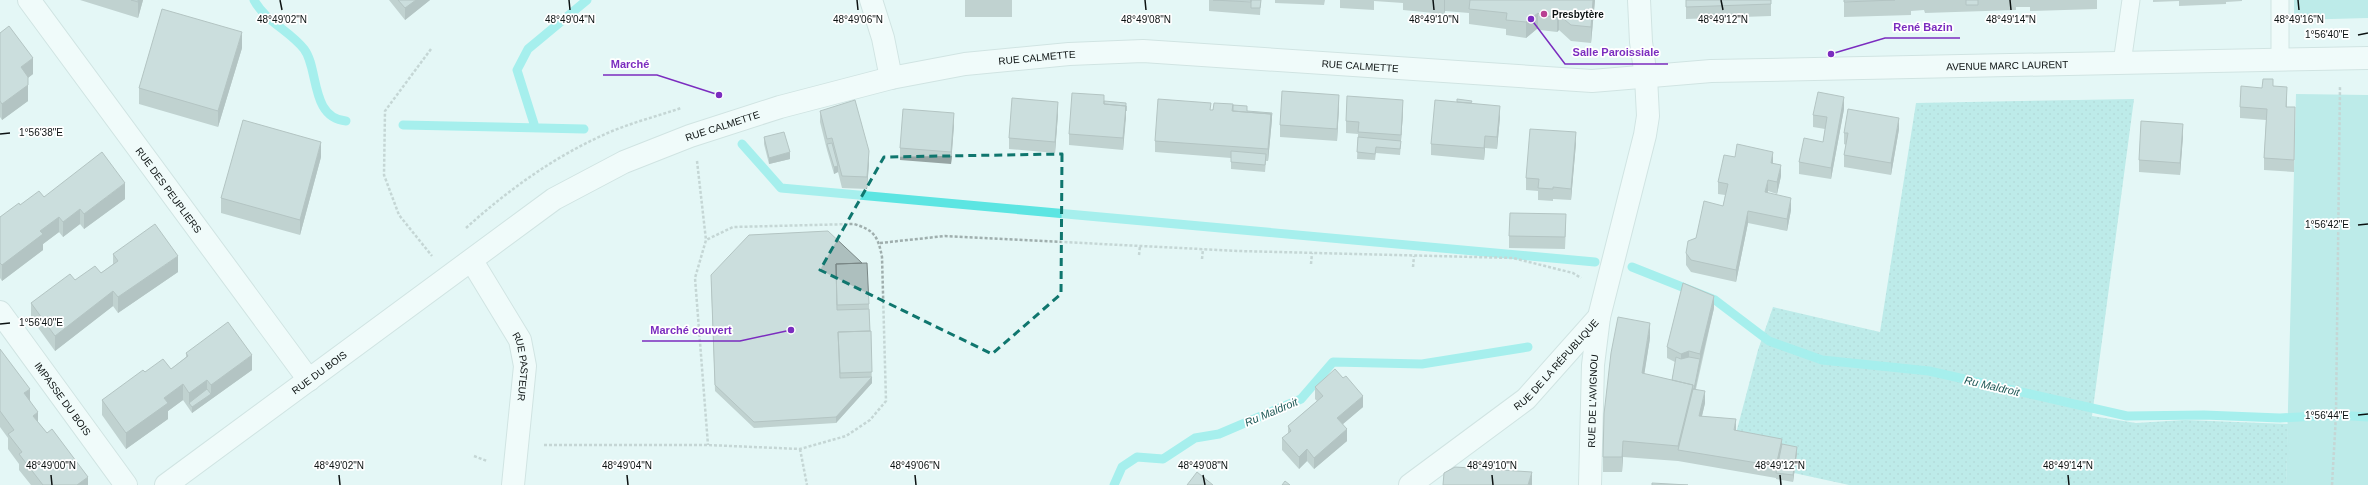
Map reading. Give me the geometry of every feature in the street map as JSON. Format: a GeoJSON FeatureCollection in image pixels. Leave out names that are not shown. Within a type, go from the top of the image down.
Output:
{"type":"FeatureCollection","features":[{"type":"Feature","properties":{"kind":"street","name":"RUE DES PEUPLIERS"},"geometry":{"type":"LineString","coordinates":[[29,0],[309,380]]}},
{"type":"Feature","properties":{"kind":"street"},"geometry":{"type":"LineString","coordinates":[[871,0],[883,38],[891,78]]}},
{"type":"Feature","properties":{"kind":"street","name":"RUE DE LA RÉPUBLIQUE"},"geometry":{"type":"LineString","coordinates":[[1410,485],[1526,399],[1599,317],[1645,135],[1648,116],[1646,77],[1641,42],[1639,0]]}},
{"type":"Feature","properties":{"kind":"street","name":"RUE CALMETTE"},"geometry":{"type":"LineString","coordinates":[[472,260],[554,199],[624,162],[690,136],[780,107],[891,78],[996,59],[1143,51],[1592,81],[1646,77]]}},
{"type":"Feature","properties":{"kind":"street","name":"AVENUE MARC LAURENT"},"geometry":{"type":"LineString","coordinates":[[1646,77],[1711,71],[2368,58]]}},
{"type":"Feature","properties":{"kind":"street","name":"RUE DU BOIS"},"geometry":{"type":"LineString","coordinates":[[166,485],[472,260]]}},
{"type":"Feature","properties":{"kind":"street","name":"RUE PASTEUR"},"geometry":{"type":"LineString","coordinates":[[472,260],[520,340],[524,366],[513,485]]}},
{"type":"Feature","properties":{"kind":"street","name":"IMPASSE DU BOIS"},"geometry":{"type":"LineString","coordinates":[[0,312],[126,485]]}},
{"type":"Feature","properties":{"kind":"street","name":"RUE DE L'AVIGNOU"},"geometry":{"type":"LineString","coordinates":[[1590,485],[1592,365],[1599,317]]}},
{"type":"Feature","properties":{"kind":"lane"},"geometry":{"type":"LineString","coordinates":[[2122,63],[2131,0]]}},
{"type":"Feature","properties":{"kind":"lane"},"geometry":{"type":"LineString","coordinates":[[2280,0],[2280,60]]}},
{"type":"Feature","properties":{"kind":"path"},"geometry":{"type":"LineString","coordinates":[[431,49],[385,111],[384,175],[399,215],[435,261]]}},
{"type":"Feature","properties":{"kind":"path"},"geometry":{"type":"LineString","coordinates":[[2332,485],[2336,407],[2341,58]]}},
{"type":"Feature","properties":{"kind":"path"},"geometry":{"type":"LineString","coordinates":[[517,445],[708,445],[800,449],[846,436],[870,420],[886,401],[882,257],[880,243],[870,229],[854,224],[733,227],[706,240],[695,278],[708,445]]}},
{"type":"Feature","properties":{"kind":"path"},"geometry":{"type":"LineString","coordinates":[[880,243],[945,236],[1203,249],[1514,258],[1573,273],[1605,293]]}},
{"type":"Feature","properties":{"kind":"path"},"geometry":{"type":"LineString","coordinates":[[1139,255],[1140,246]]}},
{"type":"Feature","properties":{"kind":"path"},"geometry":{"type":"LineString","coordinates":[[1202,259],[1203,249]]}},
{"type":"Feature","properties":{"kind":"path"},"geometry":{"type":"LineString","coordinates":[[1311,264],[1312,253]]}},
{"type":"Feature","properties":{"kind":"path"},"geometry":{"type":"LineString","coordinates":[[1413,267],[1414,256]]}},
{"type":"Feature","properties":{"kind":"path"},"geometry":{"type":"LineString","coordinates":[[800,449],[807,485]]}},
{"type":"Feature","properties":{"kind":"highlighted area"},"geometry":{"type":"Polygon","coordinates":[[[1062,154],[1061,294],[992,354],[820,270],[884,157],[1062,154]]]}},
{"type":"Feature","properties":{"kind":"shaded area"},"geometry":{"type":"Polygon","coordinates":[[[2294,0],[2368,0],[2368,18],[2294,20],[2294,0]]]}},
{"type":"Feature","properties":{"kind":"shaded area"},"geometry":{"type":"Polygon","coordinates":[[[2296,94],[2368,95],[2368,485],[2286,485],[2296,94]]]}},
{"type":"Feature","properties":{"kind":"shaded area"},"geometry":{"type":"Polygon","coordinates":[[[2134,99],[2092,416],[2136,423],[2185,420],[2288,424],[2286,485],[1849,485],[1794,473],[1797,453],[1734,441],[1758,350],[1773,307],[1880,332],[1916,103],[2134,99]]]}},
{"type":"Feature","properties":{"kind":"building"},"geometry":{"type":"Polygon","coordinates":[[[398,0],[416,0],[405,8],[398,0]]]}},
{"type":"Feature","properties":{"kind":"building"},"geometry":{"type":"Polygon","coordinates":[[[1213,0],[1251,0],[1251,2],[1213,0]]]}},
{"type":"Feature","properties":{"kind":"building"},"geometry":{"type":"Polygon","coordinates":[[[1251,0],[1261,0],[1260,8],[1251,8],[1251,0]]]}},
{"type":"Feature","properties":{"kind":"building"},"geometry":{"type":"Polygon","coordinates":[[[1470,0],[1593,0],[1591,27],[1571,25],[1559,15],[1557,17],[1540,15],[1538,13],[1526,22],[1506,20],[1507,13],[1469,9],[1470,0]]]}},
{"type":"Feature","properties":{"kind":"building"},"geometry":{"type":"Polygon","coordinates":[[[1686,0],[1771,0],[1771,4],[1686,7],[1686,0]]]}},
{"type":"Feature","properties":{"kind":"building"},"geometry":{"type":"Polygon","coordinates":[[[1844,0],[1895,0],[1844,2],[1844,0]]]}},
{"type":"Feature","properties":{"kind":"building"},"geometry":{"type":"Polygon","coordinates":[[[1966,0],[1978,0],[1978,5],[1966,5],[1966,0]]]}},
{"type":"Feature","properties":{"kind":"building"},"geometry":{"type":"Polygon","coordinates":[[[162,9],[242,32],[218,111],[139,88],[162,9]]]}},
{"type":"Feature","properties":{"kind":"building"},"geometry":{"type":"Polygon","coordinates":[[[9,26],[33,58],[21,67],[28,77],[28,85],[2,104],[0,101],[0,33],[9,26]]]}},
{"type":"Feature","properties":{"kind":"building"},"geometry":{"type":"Polygon","coordinates":[[[2263,79],[2273,79],[2273,86],[2287,87],[2286,107],[2295,107],[2294,160],[2264,158],[2267,109],[2240,107],[2241,86],[2262,88],[2263,79]]]}},
{"type":"Feature","properties":{"kind":"building"},"geometry":{"type":"Polygon","coordinates":[[[1282,91],[1339,95],[1337,129],[1280,125],[1282,91]]]}},
{"type":"Feature","properties":{"kind":"building"},"geometry":{"type":"Polygon","coordinates":[[[1818,92],[1844,97],[1831,168],[1799,162],[1804,138],[1823,142],[1827,117],[1813,115],[1818,92]]]}},
{"type":"Feature","properties":{"kind":"building"},"geometry":{"type":"Polygon","coordinates":[[[1072,93],[1104,95],[1104,104],[1126,106],[1123,138],[1069,134],[1072,93]]]}},
{"type":"Feature","properties":{"kind":"building"},"geometry":{"type":"Polygon","coordinates":[[[1347,96],[1403,100],[1401,135],[1358,132],[1359,122],[1346,121],[1347,96]]]}},
{"type":"Feature","properties":{"kind":"building"},"geometry":{"type":"Polygon","coordinates":[[[1012,98],[1058,102],[1055,142],[1009,138],[1012,98]]]}},
{"type":"Feature","properties":{"kind":"building"},"geometry":{"type":"Polygon","coordinates":[[[1158,99],[1211,103],[1210,110],[1213,110],[1214,103],[1233,104],[1232,111],[1271,114],[1268,149],[1155,141],[1158,99]]]}},
{"type":"Feature","properties":{"kind":"building"},"geometry":{"type":"Polygon","coordinates":[[[1457,99],[1472,101],[1471,103],[1457,102],[1457,99]]]}},
{"type":"Feature","properties":{"kind":"building"},"geometry":{"type":"Polygon","coordinates":[[[855,100],[869,151],[867,177],[842,176],[832,138],[827,139],[820,111],[855,100]]]}},
{"type":"Feature","properties":{"kind":"building"},"geometry":{"type":"Polygon","coordinates":[[[1435,100],[1500,106],[1497,137],[1485,136],[1484,148],[1431,144],[1435,100]]]}},
{"type":"Feature","properties":{"kind":"building"},"geometry":{"type":"Polygon","coordinates":[[[1104,101],[1126,103],[1126,106],[1104,104],[1104,101]]]}},
{"type":"Feature","properties":{"kind":"building"},"geometry":{"type":"Polygon","coordinates":[[[1233,105],[1247,106],[1247,111],[1272,113],[1271,120],[1271,114],[1233,111],[1233,105]]]}},
{"type":"Feature","properties":{"kind":"building"},"geometry":{"type":"Polygon","coordinates":[[[903,109],[954,113],[951,152],[900,148],[903,109]]]}},
{"type":"Feature","properties":{"kind":"building"},"geometry":{"type":"Polygon","coordinates":[[[1848,109],[1899,118],[1891,163],[1844,155],[1848,133],[1844,133],[1848,109]]]}},
{"type":"Feature","properties":{"kind":"building"},"geometry":{"type":"Polygon","coordinates":[[[243,120],[321,142],[300,220],[221,198],[243,120]]]}},
{"type":"Feature","properties":{"kind":"building"},"geometry":{"type":"Polygon","coordinates":[[[2141,121],[2183,124],[2180,163],[2139,160],[2141,121]]]}},
{"type":"Feature","properties":{"kind":"building"},"geometry":{"type":"Polygon","coordinates":[[[1530,129],[1576,132],[1571,189],[1553,187],[1553,189],[1538,188],[1539,179],[1526,178],[1530,129]]]}},
{"type":"Feature","properties":{"kind":"building"},"geometry":{"type":"Polygon","coordinates":[[[784,132],[790,152],[769,158],[764,137],[784,132]]]}},
{"type":"Feature","properties":{"kind":"building"},"geometry":{"type":"Polygon","coordinates":[[[1358,137],[1401,141],[1400,149],[1376,147],[1375,154],[1357,152],[1358,137]]]}},
{"type":"Feature","properties":{"kind":"building"},"geometry":{"type":"Polygon","coordinates":[[[832,143],[838,166],[834,167],[827,144],[832,143]]]}},
{"type":"Feature","properties":{"kind":"building"},"geometry":{"type":"Polygon","coordinates":[[[1737,144],[1773,152],[1771,163],[1781,165],[1777,182],[1768,180],[1765,192],[1791,198],[1787,219],[1748,211],[1736,270],[1691,260],[1686,253],[1688,241],[1696,238],[1704,201],[1723,206],[1728,184],[1718,182],[1724,155],[1735,157],[1737,144]]]}},
{"type":"Feature","properties":{"kind":"building"},"geometry":{"type":"Polygon","coordinates":[[[1231,151],[1266,154],[1265,165],[1231,162],[1231,151]]]}},
{"type":"Feature","properties":{"kind":"building"},"geometry":{"type":"Polygon","coordinates":[[[102,152],[125,183],[84,214],[80,209],[63,222],[59,217],[40,231],[43,234],[2,265],[0,263],[0,217],[39,191],[44,197],[102,152]]]}},
{"type":"Feature","properties":{"kind":"building"},"geometry":{"type":"Polygon","coordinates":[[[1510,213],[1566,214],[1565,237],[1509,236],[1510,213]]]}},
{"type":"Feature","properties":{"kind":"building"},"geometry":{"type":"Polygon","coordinates":[[[155,224],[178,256],[118,297],[113,291],[55,336],[31,303],[70,274],[75,280],[95,266],[101,273],[118,261],[113,254],[155,224]]]}},
{"type":"Feature","properties":{"kind":"building"},"geometry":{"type":"Polygon","coordinates":[[[828,231],[862,263],[836,264],[837,310],[869,309],[870,331],[838,332],[840,378],[872,377],[836,417],[754,422],[715,385],[711,275],[749,235],[828,231]]]}},
{"type":"Feature","properties":{"kind":"building"},"geometry":{"type":"Polygon","coordinates":[[[867,263],[869,304],[837,305],[836,264],[867,263]]]}},
{"type":"Feature","properties":{"kind":"building"},"geometry":{"type":"Polygon","coordinates":[[[1683,283],[1714,296],[1700,354],[1689,351],[1681,354],[1667,347],[1683,283]]]}},
{"type":"Feature","properties":{"kind":"building"},"geometry":{"type":"Polygon","coordinates":[[[1618,317],[1650,323],[1642,373],[1693,385],[1678,446],[1623,441],[1622,457],[1603,457],[1604,414],[1611,353],[1618,317]]]}},
{"type":"Feature","properties":{"kind":"building"},"geometry":{"type":"Polygon","coordinates":[[[228,322],[252,355],[211,385],[207,380],[189,393],[183,384],[164,398],[168,403],[126,433],[102,400],[143,370],[145,372],[163,359],[171,369],[188,356],[186,353],[228,322]]]}},
{"type":"Feature","properties":{"kind":"building"},"geometry":{"type":"Polygon","coordinates":[[[871,331],[872,372],[840,373],[838,332],[871,331]]]}},
{"type":"Feature","properties":{"kind":"building"},"geometry":{"type":"Polygon","coordinates":[[[0,349],[30,389],[24,393],[38,412],[33,416],[47,433],[52,429],[88,477],[77,485],[43,485],[19,454],[22,452],[8,434],[14,430],[0,411],[0,349]]]}},
{"type":"Feature","properties":{"kind":"building"},"geometry":{"type":"Polygon","coordinates":[[[1676,357],[1681,359],[1689,357],[1700,359],[1694,389],[1693,385],[1672,380],[1676,357]]]}},
{"type":"Feature","properties":{"kind":"building"},"geometry":{"type":"Polygon","coordinates":[[[1335,369],[1343,378],[1346,376],[1363,396],[1337,418],[1347,429],[1314,458],[1307,449],[1299,457],[1282,438],[1291,431],[1288,426],[1323,396],[1315,387],[1335,369]]]}},
{"type":"Feature","properties":{"kind":"building"},"geometry":{"type":"Polygon","coordinates":[[[207,389],[211,394],[192,407],[189,403],[207,389]]]}},
{"type":"Feature","properties":{"kind":"building"},"geometry":{"type":"Polygon","coordinates":[[[1693,389],[1705,391],[1699,416],[1736,419],[1734,430],[1782,439],[1776,466],[1678,450],[1693,389]]]}},
{"type":"Feature","properties":{"kind":"building"},"geometry":{"type":"Polygon","coordinates":[[[1782,444],[1797,447],[1793,475],[1776,473],[1782,444]]]}},
{"type":"Feature","properties":{"kind":"building"},"geometry":{"type":"Polygon","coordinates":[[[1455,467],[1532,472],[1528,485],[1443,485],[1444,473],[1455,467]]]}},
{"type":"Feature","properties":{"kind":"building"},"geometry":{"type":"Polygon","coordinates":[[[1197,472],[1213,485],[1187,485],[1197,472]]]}},
{"type":"Feature","properties":{"kind":"building"},"geometry":{"type":"Polygon","coordinates":[[[1285,481],[1290,485],[1282,485],[1285,481]]]}},
{"type":"Feature","properties":{"kind":"building"},"geometry":{"type":"Polygon","coordinates":[[[1652,483],[1688,485],[1652,485],[1652,483]]]}},
{"type":"Feature","properties":{"kind":"waterway"},"geometry":{"type":"LineString","coordinates":[[254,0],[259,8],[271,20],[292,36],[304,49],[309,57],[317,91],[326,111],[334,118],[346,121]]}},
{"type":"Feature","properties":{"kind":"waterway"},"geometry":{"type":"LineString","coordinates":[[535,127],[517,70],[528,49],[587,0]]}},
{"type":"Feature","properties":{"kind":"waterway"},"geometry":{"type":"LineString","coordinates":[[403,125],[584,129]]}},
{"type":"Feature","properties":{"kind":"waterway"},"geometry":{"type":"LineString","coordinates":[[742,144],[781,188],[1595,262]]}},
{"type":"Feature","properties":{"kind":"waterway","name":"Ru Maldroit"},"geometry":{"type":"LineString","coordinates":[[1632,267],[1715,300],[1769,341],[1822,360],[1929,371],[2127,416],[2204,415],[2280,418],[2336,415],[2368,417]]}},
{"type":"Feature","properties":{"kind":"waterway","name":"Ru Maldroit"},"geometry":{"type":"LineString","coordinates":[[1114,485],[1122,467],[1137,457],[1163,459],[1195,438],[1219,434],[1301,399],[1333,362],[1422,364],[1528,347]]}},
{"type":"Feature","properties":{"kind":"place","name":"Presbytère"},"geometry":{"type":"Point","coordinates":[1544,14]}},
{"type":"Feature","properties":{"kind":"place","name":"Salle Paroissiale"},"geometry":{"type":"Point","coordinates":[1531,19]}},
{"type":"Feature","properties":{"kind":"place","name":"René Bazin"},"geometry":{"type":"Point","coordinates":[1831,54]}},
{"type":"Feature","properties":{"kind":"place","name":"Marché"},"geometry":{"type":"Point","coordinates":[719,95]}},
{"type":"Feature","properties":{"kind":"place","name":"Marché couvert"},"geometry":{"type":"Point","coordinates":[791,330]}}]}
